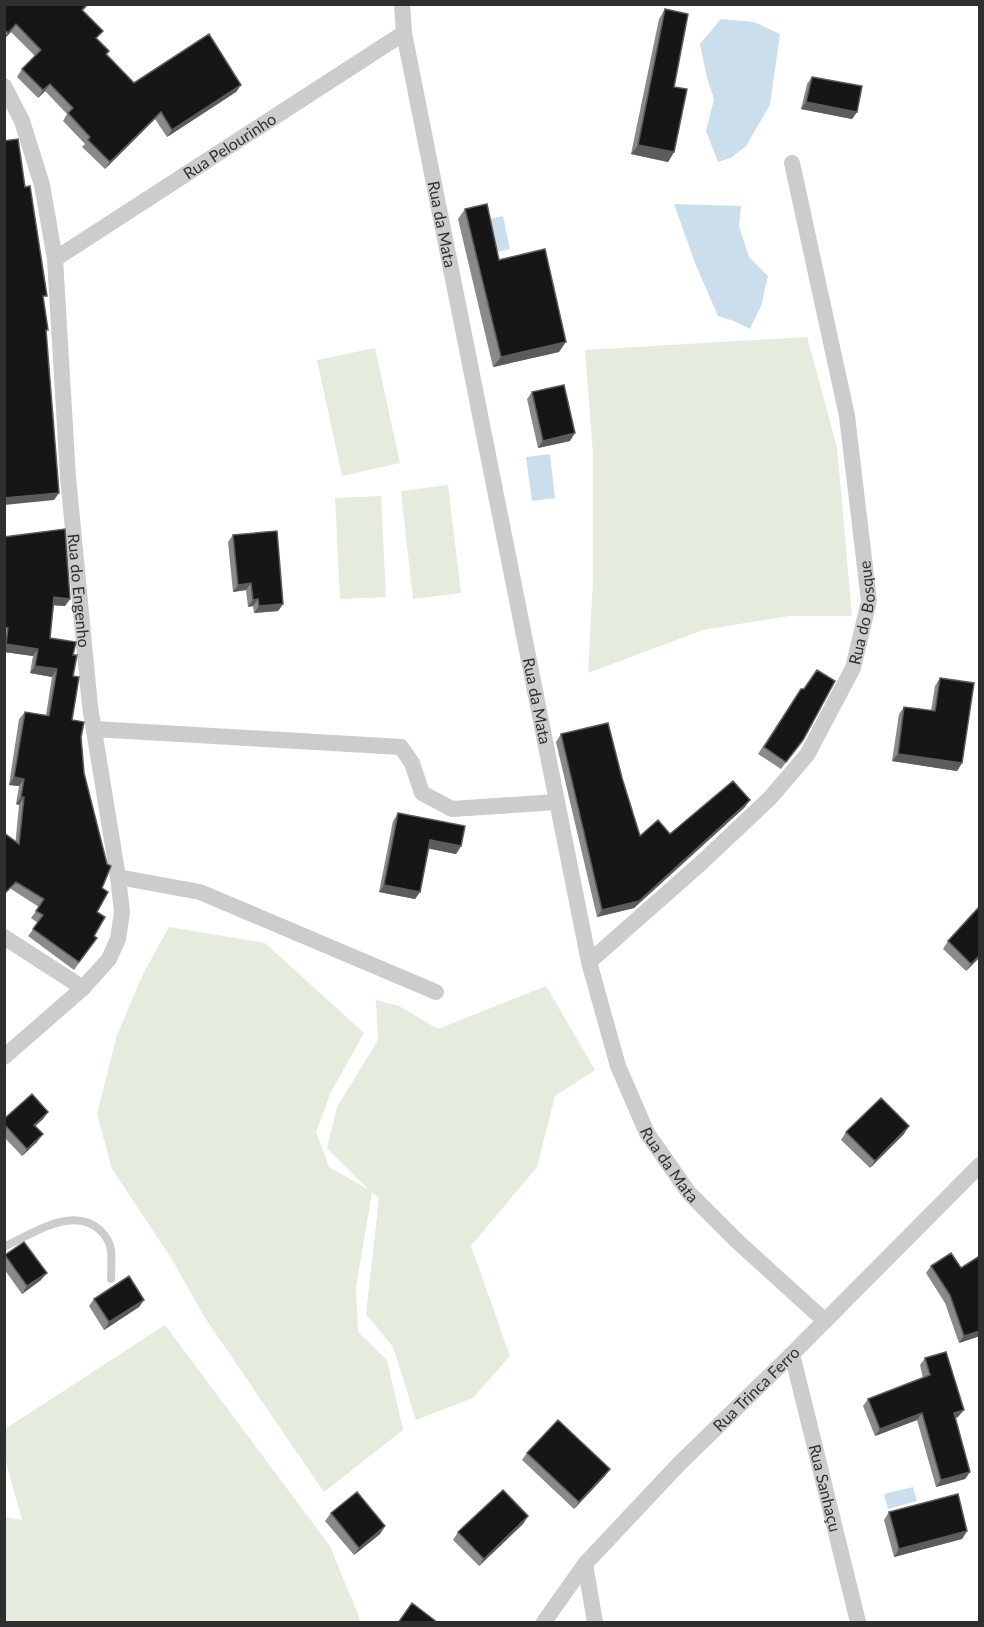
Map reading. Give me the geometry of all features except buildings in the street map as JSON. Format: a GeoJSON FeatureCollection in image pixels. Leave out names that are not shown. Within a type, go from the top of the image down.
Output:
{"type":"FeatureCollection","features":[{"type":"Feature","properties":{"kind":"street","name":"Rua da Mata"},"geometry":{"type":"LineString","coordinates":[[402,4],[404,33],[589,962],[618,1065],[647,1132],[688,1193],[825,1322]]}},
{"type":"Feature","properties":{"kind":"street","name":"Rua Pelourinho"},"geometry":{"type":"LineString","coordinates":[[55,259],[404,33]]}},
{"type":"Feature","properties":{"kind":"street","name":"Rua do Engenho"},"geometry":{"type":"LineString","coordinates":[[4,86],[22,121],[42,185],[55,259],[68,477],[94,729],[122,912],[118,939],[109,959],[83,988],[4,1057]]}},
{"type":"Feature","properties":{"kind":"street","name":"Rua do Bosque"},"geometry":{"type":"LineString","coordinates":[[589,962],[700,864],[770,798],[807,755],[853,668],[869,601],[847,416],[792,163]]}},
{"type":"Feature","properties":{"kind":"street"},"geometry":{"type":"LineString","coordinates":[[94,729],[401,747],[412,763],[422,793],[452,809],[557,802]]}},
{"type":"Feature","properties":{"kind":"street"},"geometry":{"type":"LineString","coordinates":[[118,877],[200,892],[436,992]]}},
{"type":"Feature","properties":{"kind":"street"},"geometry":{"type":"LineString","coordinates":[[4,937],[83,988]]}},
{"type":"Feature","properties":{"kind":"street","name":"Rua Trinca Ferro"},"geometry":{"type":"LineString","coordinates":[[544,1623],[585,1564],[679,1464],[825,1322],[980,1165]]}},
{"type":"Feature","properties":{"kind":"street","name":"Rua Sanhaçu"},"geometry":{"type":"LineString","coordinates":[[792,1353],[858,1623]]}},
{"type":"Feature","properties":{"kind":"street"},"geometry":{"type":"LineString","coordinates":[[585,1564],[595,1623]]}},
{"type":"Feature","properties":{"kind":"lane"},"geometry":{"type":"LineString","coordinates":[[4,1247],[63,1221],[80,1220],[94,1225],[105,1235],[111,1250],[111,1279]]}},
{"type":"Feature","properties":{"kind":"green space"},"geometry":{"type":"Polygon","coordinates":[[[807,337],[837,447],[852,616],[789,616],[703,630],[588,673],[593,580],[593,454],[585,350],[807,337]]]}},
{"type":"Feature","properties":{"kind":"green space"},"geometry":{"type":"Polygon","coordinates":[[[375,348],[400,463],[342,476],[317,360],[375,348]]]}},
{"type":"Feature","properties":{"kind":"green space"},"geometry":{"type":"Polygon","coordinates":[[[448,485],[461,593],[413,599],[401,491],[448,485]]]}},
{"type":"Feature","properties":{"kind":"green space"},"geometry":{"type":"Polygon","coordinates":[[[381,496],[386,597],[340,599],[335,498],[381,496]]]}},
{"type":"Feature","properties":{"kind":"green space"},"geometry":{"type":"Polygon","coordinates":[[[169,927],[265,943],[364,1033],[331,1092],[316,1132],[329,1167],[369,1190],[327,1148],[337,1107],[378,1040],[376,1000],[399,1006],[438,1029],[546,986],[595,1070],[555,1096],[537,1167],[471,1246],[510,1356],[473,1398],[416,1420],[393,1347],[366,1314],[379,1198],[372,1192],[356,1288],[358,1332],[387,1360],[403,1430],[324,1492],[205,1318],[173,1261],[112,1169],[97,1114],[117,1035],[143,974],[169,927]]]}},
{"type":"Feature","properties":{"kind":"green space"},"geometry":{"type":"Polygon","coordinates":[[[165,1325],[330,1546],[361,1622],[5,1622],[5,1517],[22,1520],[5,1459],[5,1429],[165,1325]]]}},
{"type":"Feature","properties":{"kind":"water"},"geometry":{"type":"Polygon","coordinates":[[[721,19],[754,22],[780,34],[770,105],[746,146],[731,158],[718,162],[706,131],[714,99],[700,44],[721,19]]]}},
{"type":"Feature","properties":{"kind":"water"},"geometry":{"type":"Polygon","coordinates":[[[674,204],[741,206],[739,226],[749,257],[768,276],[761,306],[750,329],[718,316],[695,263],[674,204]]]}},
{"type":"Feature","properties":{"kind":"water"},"geometry":{"type":"Polygon","coordinates":[[[503,216],[510,249],[497,252],[490,219],[503,216]]]}},
{"type":"Feature","properties":{"kind":"water"},"geometry":{"type":"Polygon","coordinates":[[[550,454],[555,498],[532,501],[526,457],[550,454]]]}},
{"type":"Feature","properties":{"kind":"water"},"geometry":{"type":"Polygon","coordinates":[[[913,1487],[917,1501],[888,1509],[884,1494],[913,1487]]]}}]}
